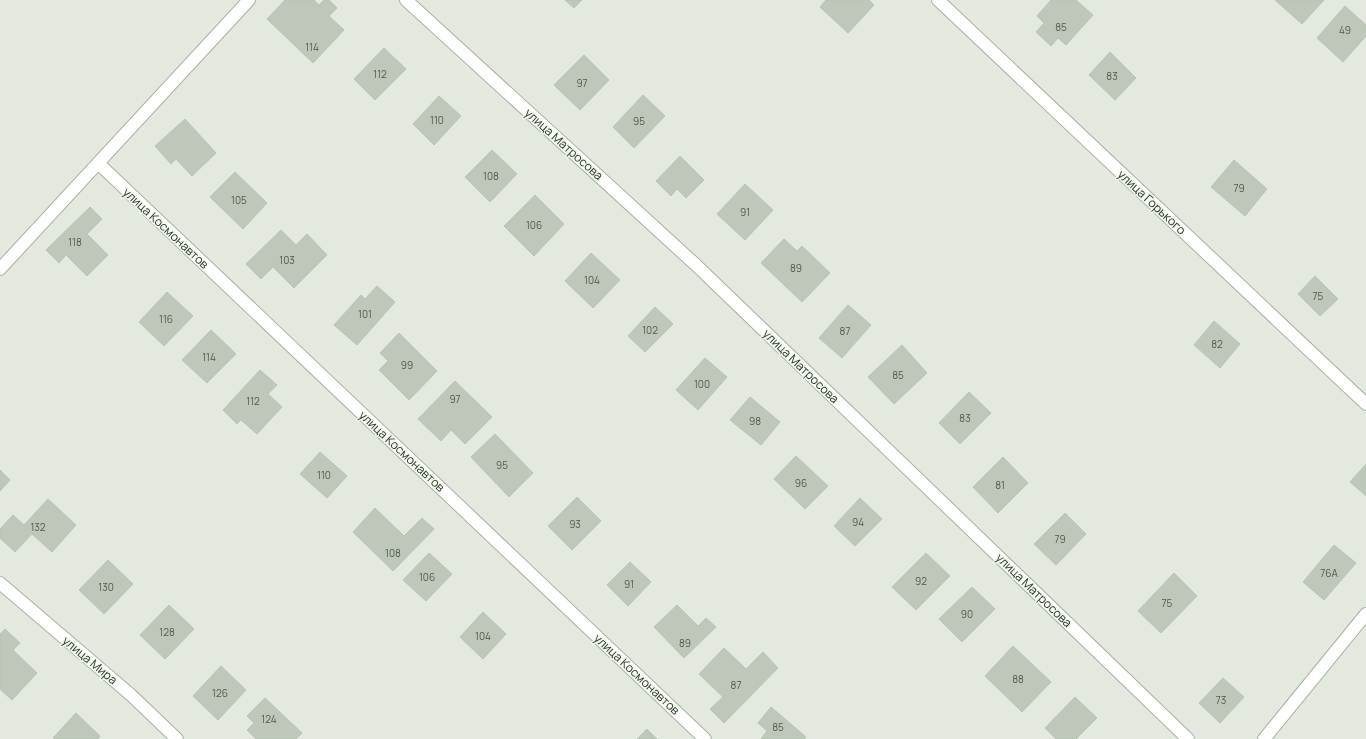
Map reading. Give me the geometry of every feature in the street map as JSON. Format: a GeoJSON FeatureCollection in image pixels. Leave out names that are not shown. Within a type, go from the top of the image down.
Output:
{"type":"FeatureCollection","features":[{"type":"Feature","properties":{"kind":"street"},"geometry":{"type":"LineString","coordinates":[[0,269],[248,0]]}},
{"type":"Feature","properties":{"kind":"street","name":"улица Матросова"},"geometry":{"type":"LineString","coordinates":[[406,0],[696,265],[1188,739]]}},
{"type":"Feature","properties":{"kind":"street","name":"улица Горького"},"geometry":{"type":"LineString","coordinates":[[938,0],[1366,404]]}},
{"type":"Feature","properties":{"kind":"street","name":"улица Космонавтов"},"geometry":{"type":"LineString","coordinates":[[98,164],[706,739]]}},
{"type":"Feature","properties":{"kind":"street","name":"улица Мира"},"geometry":{"type":"LineString","coordinates":[[0,583],[131,695],[177,739]]}},
{"type":"Feature","properties":{"kind":"street"},"geometry":{"type":"LineString","coordinates":[[1264,739],[1366,614]]}},
{"type":"Feature","properties":{"kind":"building"},"geometry":{"type":"Polygon","coordinates":[[[285,0],[314,0],[319,5],[324,0],[329,0],[337,8],[329,16],[344,30],[313,63],[267,19],[285,0]]]}},
{"type":"Feature","properties":{"kind":"building"},"geometry":{"type":"Polygon","coordinates":[[[565,0],[582,0],[574,8],[565,0]]]}},
{"type":"Feature","properties":{"kind":"building"},"geometry":{"type":"Polygon","coordinates":[[[826,0],[869,0],[874,5],[848,33],[820,7],[826,0]]]}},
{"type":"Feature","properties":{"kind":"building"},"geometry":{"type":"Polygon","coordinates":[[[1051,0],[1076,0],[1093,15],[1066,45],[1058,38],[1051,46],[1036,32],[1044,23],[1037,16],[1051,0]]]}},
{"type":"Feature","properties":{"kind":"building"},"geometry":{"type":"Polygon","coordinates":[[[1275,0],[1324,0],[1302,24],[1275,0]]]}},
{"type":"Feature","properties":{"kind":"building"},"geometry":{"type":"Polygon","coordinates":[[[1345,6],[1366,25],[1366,36],[1343,62],[1317,38],[1345,6]]]}},
{"type":"Feature","properties":{"kind":"building"},"geometry":{"type":"Polygon","coordinates":[[[384,48],[406,69],[375,100],[354,79],[384,48]]]}},
{"type":"Feature","properties":{"kind":"building"},"geometry":{"type":"Polygon","coordinates":[[[1110,52],[1136,78],[1115,100],[1089,75],[1110,52]]]}},
{"type":"Feature","properties":{"kind":"building"},"geometry":{"type":"Polygon","coordinates":[[[584,55],[609,80],[580,110],[554,85],[584,55]]]}},
{"type":"Feature","properties":{"kind":"building"},"geometry":{"type":"Polygon","coordinates":[[[643,95],[665,116],[634,148],[613,127],[643,95]]]}},
{"type":"Feature","properties":{"kind":"building"},"geometry":{"type":"Polygon","coordinates":[[[439,96],[461,116],[434,145],[413,124],[439,96]]]}},
{"type":"Feature","properties":{"kind":"building"},"geometry":{"type":"Polygon","coordinates":[[[185,119],[216,153],[192,176],[176,159],[171,164],[155,146],[185,119]]]}},
{"type":"Feature","properties":{"kind":"building"},"geometry":{"type":"Polygon","coordinates":[[[492,150],[517,174],[490,202],[465,177],[492,150]]]}},
{"type":"Feature","properties":{"kind":"building"},"geometry":{"type":"Polygon","coordinates":[[[680,156],[704,180],[686,198],[677,189],[671,196],[656,181],[680,156]]]}},
{"type":"Feature","properties":{"kind":"building"},"geometry":{"type":"Polygon","coordinates":[[[1234,160],[1267,189],[1245,216],[1211,187],[1234,160]]]}},
{"type":"Feature","properties":{"kind":"building"},"geometry":{"type":"Polygon","coordinates":[[[235,172],[267,203],[243,229],[210,197],[235,172]]]}},
{"type":"Feature","properties":{"kind":"building"},"geometry":{"type":"Polygon","coordinates":[[[745,184],[773,210],[745,240],[717,214],[745,184]]]}},
{"type":"Feature","properties":{"kind":"building"},"geometry":{"type":"Polygon","coordinates":[[[535,195],[564,224],[534,256],[504,226],[535,195]]]}},
{"type":"Feature","properties":{"kind":"building"},"geometry":{"type":"Polygon","coordinates":[[[90,207],[102,219],[87,234],[108,255],[87,276],[66,255],[59,263],[46,250],[90,207]]]}},
{"type":"Feature","properties":{"kind":"building"},"geometry":{"type":"Polygon","coordinates":[[[281,230],[296,245],[307,234],[327,255],[294,288],[273,267],[261,279],[246,264],[281,230]]]}},
{"type":"Feature","properties":{"kind":"building"},"geometry":{"type":"Polygon","coordinates":[[[784,239],[797,251],[802,246],[830,273],[802,302],[761,263],[784,239]]]}},
{"type":"Feature","properties":{"kind":"building"},"geometry":{"type":"Polygon","coordinates":[[[591,253],[620,280],[593,308],[565,281],[591,253]]]}},
{"type":"Feature","properties":{"kind":"building"},"geometry":{"type":"Polygon","coordinates":[[[1315,276],[1338,299],[1320,316],[1298,294],[1315,276]]]}},
{"type":"Feature","properties":{"kind":"building"},"geometry":{"type":"Polygon","coordinates":[[[377,286],[395,302],[357,345],[334,325],[361,295],[365,299],[377,286]]]}},
{"type":"Feature","properties":{"kind":"building"},"geometry":{"type":"Polygon","coordinates":[[[167,292],[193,316],[164,346],[139,322],[167,292]]]}},
{"type":"Feature","properties":{"kind":"building"},"geometry":{"type":"Polygon","coordinates":[[[848,305],[871,325],[842,358],[819,338],[848,305]]]}},
{"type":"Feature","properties":{"kind":"building"},"geometry":{"type":"Polygon","coordinates":[[[655,307],[673,324],[645,352],[628,336],[655,307]]]}},
{"type":"Feature","properties":{"kind":"building"},"geometry":{"type":"Polygon","coordinates":[[[1214,321],[1240,344],[1220,368],[1194,345],[1214,321]]]}},
{"type":"Feature","properties":{"kind":"building"},"geometry":{"type":"Polygon","coordinates":[[[211,330],[236,354],[207,383],[182,360],[211,330]]]}},
{"type":"Feature","properties":{"kind":"building"},"geometry":{"type":"Polygon","coordinates":[[[399,333],[437,371],[409,400],[379,370],[388,361],[380,353],[399,333]]]}},
{"type":"Feature","properties":{"kind":"building"},"geometry":{"type":"Polygon","coordinates":[[[902,345],[927,373],[894,404],[868,377],[902,345]]]}},
{"type":"Feature","properties":{"kind":"building"},"geometry":{"type":"Polygon","coordinates":[[[705,358],[727,377],[698,410],[676,390],[705,358]]]}},
{"type":"Feature","properties":{"kind":"building"},"geometry":{"type":"Polygon","coordinates":[[[260,370],[277,385],[268,394],[282,407],[257,434],[241,420],[237,424],[223,410],[260,370]]]}},
{"type":"Feature","properties":{"kind":"building"},"geometry":{"type":"Polygon","coordinates":[[[455,381],[492,417],[465,444],[451,430],[441,441],[418,419],[455,381]]]}},
{"type":"Feature","properties":{"kind":"building"},"geometry":{"type":"Polygon","coordinates":[[[969,392],[991,413],[960,444],[939,423],[969,392]]]}},
{"type":"Feature","properties":{"kind":"building"},"geometry":{"type":"Polygon","coordinates":[[[750,397],[780,422],[761,445],[730,420],[750,397]]]}},
{"type":"Feature","properties":{"kind":"building"},"geometry":{"type":"Polygon","coordinates":[[[495,434],[533,473],[509,497],[471,457],[495,434]]]}},
{"type":"Feature","properties":{"kind":"building"},"geometry":{"type":"Polygon","coordinates":[[[320,452],[347,476],[327,498],[300,474],[320,452]]]}},
{"type":"Feature","properties":{"kind":"building"},"geometry":{"type":"Polygon","coordinates":[[[796,456],[828,486],[805,509],[774,479],[796,456]]]}},
{"type":"Feature","properties":{"kind":"building"},"geometry":{"type":"Polygon","coordinates":[[[1003,457],[1028,483],[998,513],[973,487],[1003,457]]]}},
{"type":"Feature","properties":{"kind":"building"},"geometry":{"type":"Polygon","coordinates":[[[1366,464],[1366,496],[1350,482],[1366,464]]]}},
{"type":"Feature","properties":{"kind":"building"},"geometry":{"type":"Polygon","coordinates":[[[0,470],[10,480],[0,491],[0,470]]]}},
{"type":"Feature","properties":{"kind":"building"},"geometry":{"type":"Polygon","coordinates":[[[577,497],[601,521],[572,550],[548,526],[577,497]]]}},
{"type":"Feature","properties":{"kind":"building"},"geometry":{"type":"Polygon","coordinates":[[[860,498],[882,519],[855,546],[834,526],[860,498]]]}},
{"type":"Feature","properties":{"kind":"building"},"geometry":{"type":"Polygon","coordinates":[[[48,499],[76,525],[52,552],[32,534],[15,552],[0,538],[0,529],[13,515],[24,525],[48,499]]]}},
{"type":"Feature","properties":{"kind":"building"},"geometry":{"type":"Polygon","coordinates":[[[375,508],[404,536],[422,518],[434,529],[393,571],[353,532],[375,508]]]}},
{"type":"Feature","properties":{"kind":"building"},"geometry":{"type":"Polygon","coordinates":[[[1065,513],[1086,534],[1056,565],[1034,544],[1065,513]]]}},
{"type":"Feature","properties":{"kind":"building"},"geometry":{"type":"Polygon","coordinates":[[[1334,545],[1356,563],[1324,600],[1303,582],[1334,545]]]}},
{"type":"Feature","properties":{"kind":"building"},"geometry":{"type":"Polygon","coordinates":[[[429,553],[452,574],[426,601],[403,580],[429,553]]]}},
{"type":"Feature","properties":{"kind":"building"},"geometry":{"type":"Polygon","coordinates":[[[926,553],[950,576],[916,610],[892,587],[926,553]]]}},
{"type":"Feature","properties":{"kind":"building"},"geometry":{"type":"Polygon","coordinates":[[[108,560],[133,584],[104,614],[79,590],[108,560]]]}},
{"type":"Feature","properties":{"kind":"building"},"geometry":{"type":"Polygon","coordinates":[[[630,562],[651,582],[628,606],[607,585],[630,562]]]}},
{"type":"Feature","properties":{"kind":"building"},"geometry":{"type":"Polygon","coordinates":[[[1174,573],[1197,596],[1161,633],[1138,611],[1174,573]]]}},
{"type":"Feature","properties":{"kind":"building"},"geometry":{"type":"Polygon","coordinates":[[[972,587],[995,609],[962,642],[939,619],[972,587]]]}},
{"type":"Feature","properties":{"kind":"building"},"geometry":{"type":"Polygon","coordinates":[[[169,605],[194,629],[165,659],[140,635],[169,605]]]}},
{"type":"Feature","properties":{"kind":"building"},"geometry":{"type":"Polygon","coordinates":[[[677,605],[698,626],[706,618],[716,627],[684,658],[654,627],[677,605]]]}},
{"type":"Feature","properties":{"kind":"building"},"geometry":{"type":"Polygon","coordinates":[[[483,612],[506,634],[483,659],[460,637],[483,612]]]}},
{"type":"Feature","properties":{"kind":"building"},"geometry":{"type":"Polygon","coordinates":[[[5,629],[20,643],[13,650],[37,673],[12,700],[0,689],[0,634],[5,629]]]}},
{"type":"Feature","properties":{"kind":"building"},"geometry":{"type":"Polygon","coordinates":[[[1013,646],[1051,682],[1022,712],[985,676],[1013,646]]]}},
{"type":"Feature","properties":{"kind":"building"},"geometry":{"type":"Polygon","coordinates":[[[724,648],[746,669],[763,652],[778,668],[724,723],[710,709],[723,697],[699,674],[724,648]]]}},
{"type":"Feature","properties":{"kind":"building"},"geometry":{"type":"Polygon","coordinates":[[[221,666],[246,690],[218,720],[193,696],[221,666]]]}},
{"type":"Feature","properties":{"kind":"building"},"geometry":{"type":"Polygon","coordinates":[[[1223,678],[1244,697],[1220,723],[1199,703],[1223,678]]]}},
{"type":"Feature","properties":{"kind":"building"},"geometry":{"type":"Polygon","coordinates":[[[1075,697],[1097,718],[1076,739],[1056,739],[1045,728],[1075,697]]]}},
{"type":"Feature","properties":{"kind":"building"},"geometry":{"type":"Polygon","coordinates":[[[265,698],[302,733],[296,739],[256,739],[247,730],[254,723],[247,716],[265,698]]]}},
{"type":"Feature","properties":{"kind":"building"},"geometry":{"type":"Polygon","coordinates":[[[771,707],[806,737],[804,739],[761,739],[767,731],[758,723],[771,707]]]}},
{"type":"Feature","properties":{"kind":"building"},"geometry":{"type":"Polygon","coordinates":[[[76,713],[100,736],[98,739],[53,738],[76,713]]]}},
{"type":"Feature","properties":{"kind":"building"},"geometry":{"type":"Polygon","coordinates":[[[647,729],[657,739],[637,739],[647,729]]]}}]}
